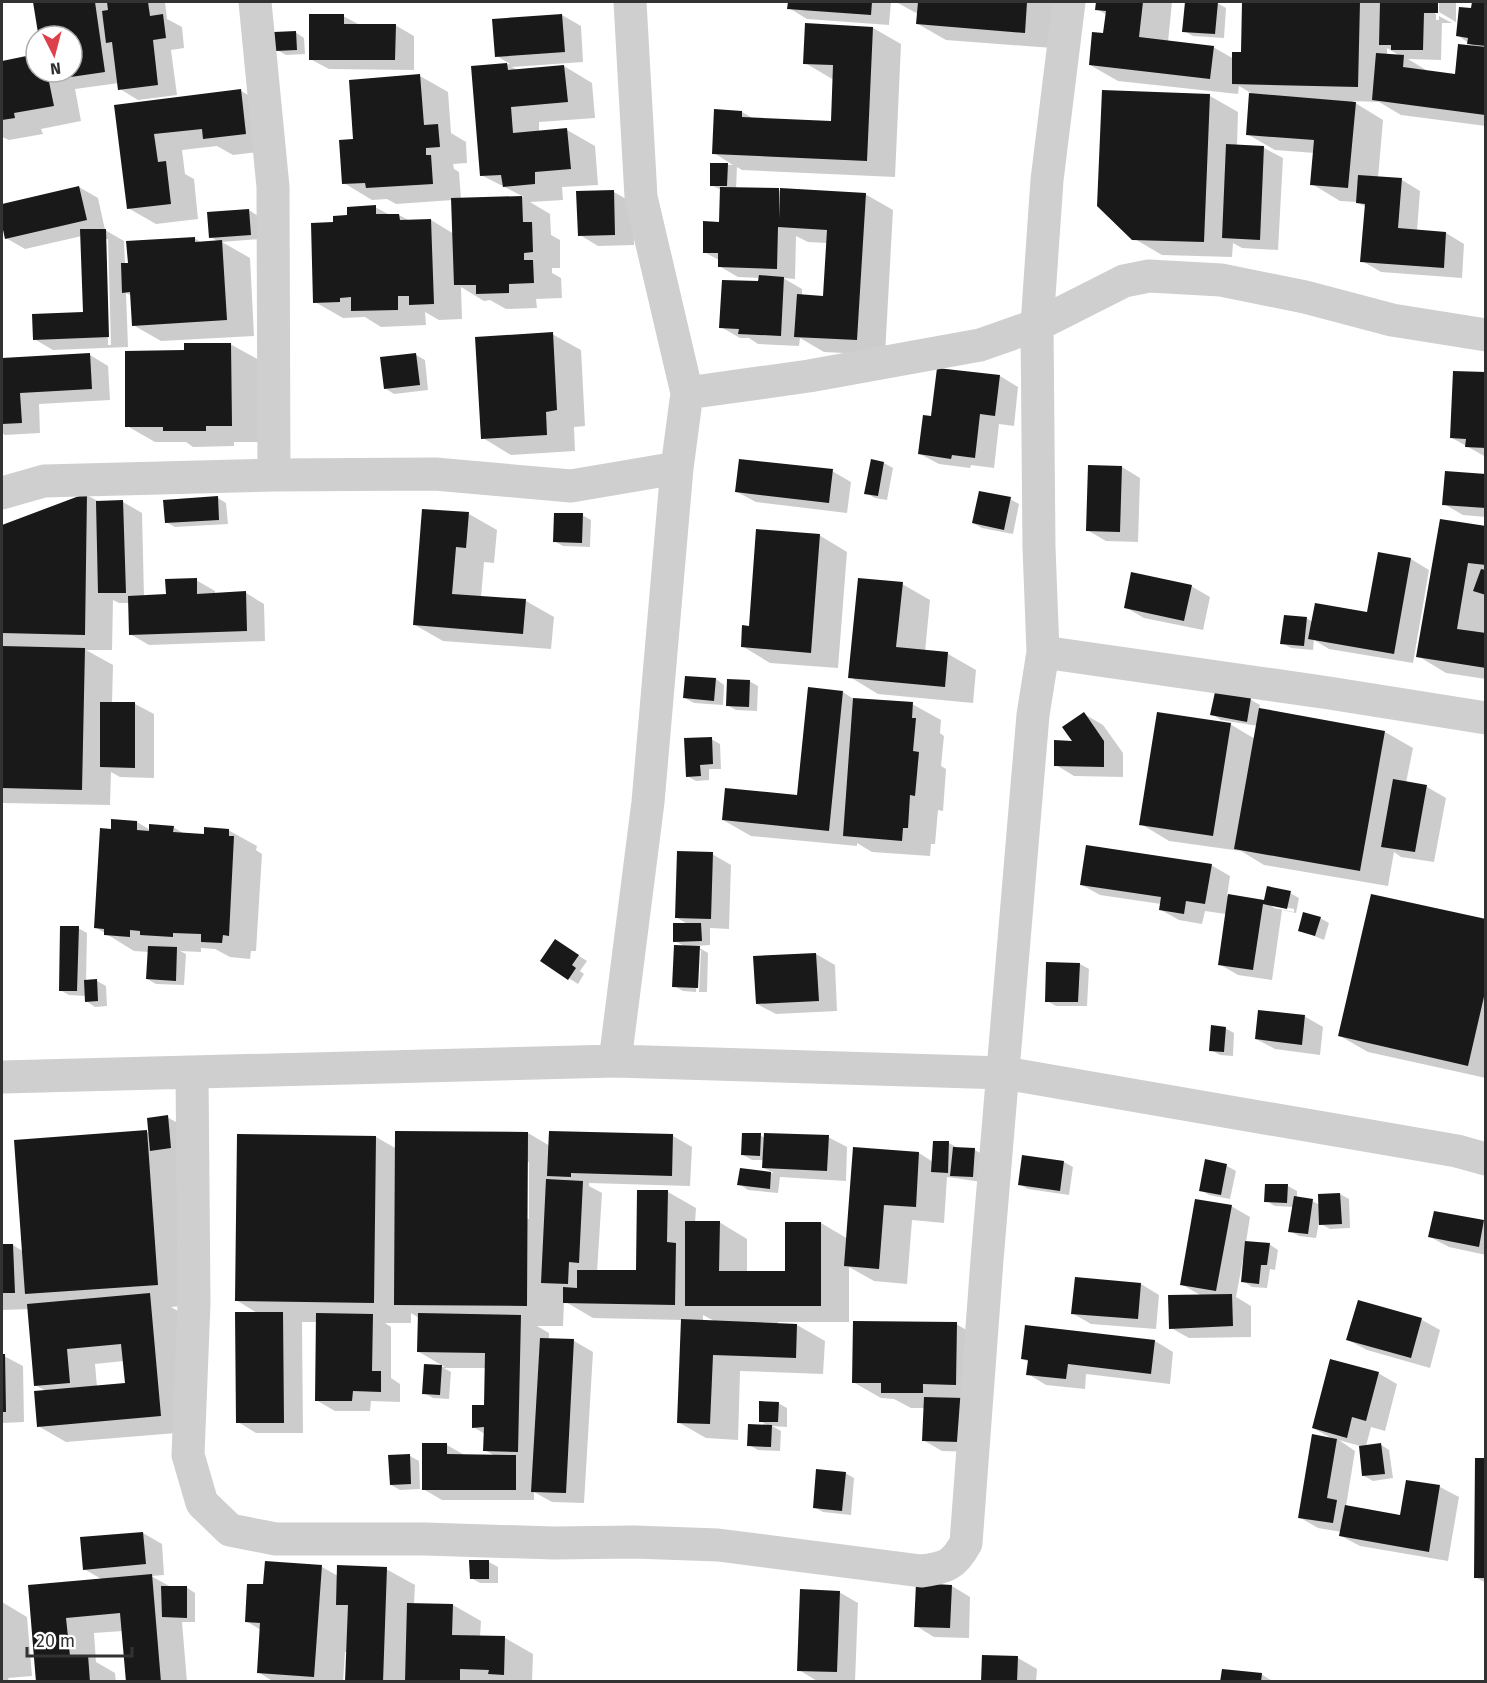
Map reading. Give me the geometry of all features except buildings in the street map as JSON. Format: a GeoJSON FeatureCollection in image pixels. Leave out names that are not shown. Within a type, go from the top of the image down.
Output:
{"type":"FeatureCollection","features":[{"type":"Feature","properties":{"kind":"street"},"geometry":{"type":"LineString","coordinates":[[255,2],[273,187],[274,475]]}},
{"type":"Feature","properties":{"kind":"street"},"geometry":{"type":"LineString","coordinates":[[615,1061],[648,802],[677,468],[687,393],[641,197],[630,2]]}},
{"type":"Feature","properties":{"kind":"street"},"geometry":{"type":"LineString","coordinates":[[192,1072],[194,1303],[188,1455],[202,1503],[230,1530],[276,1539],[425,1539],[717,1545],[921,1571],[942,1568],[957,1560],[966,1543],[988,1248],[1031,739],[1043,652],[1039,547],[1037,325],[1047,180],[1069,2]]}},
{"type":"Feature","properties":{"kind":"street"},"geometry":{"type":"LineString","coordinates":[[687,393],[913,358],[980,345],[1037,325],[1124,281],[1149,276],[1221,280],[1305,297],[1392,320],[1485,335]]}},
{"type":"Feature","properties":{"kind":"street"},"geometry":{"type":"LineString","coordinates":[[2,493],[44,481],[274,475],[435,474],[571,486],[677,468]]}},
{"type":"Feature","properties":{"kind":"street"},"geometry":{"type":"LineString","coordinates":[[1043,652],[1485,718]]}},
{"type":"Feature","properties":{"kind":"street"},"geometry":{"type":"LineString","coordinates":[[2,1077],[615,1061],[1004,1073],[1446,1149],[1485,1159]]}}]}
